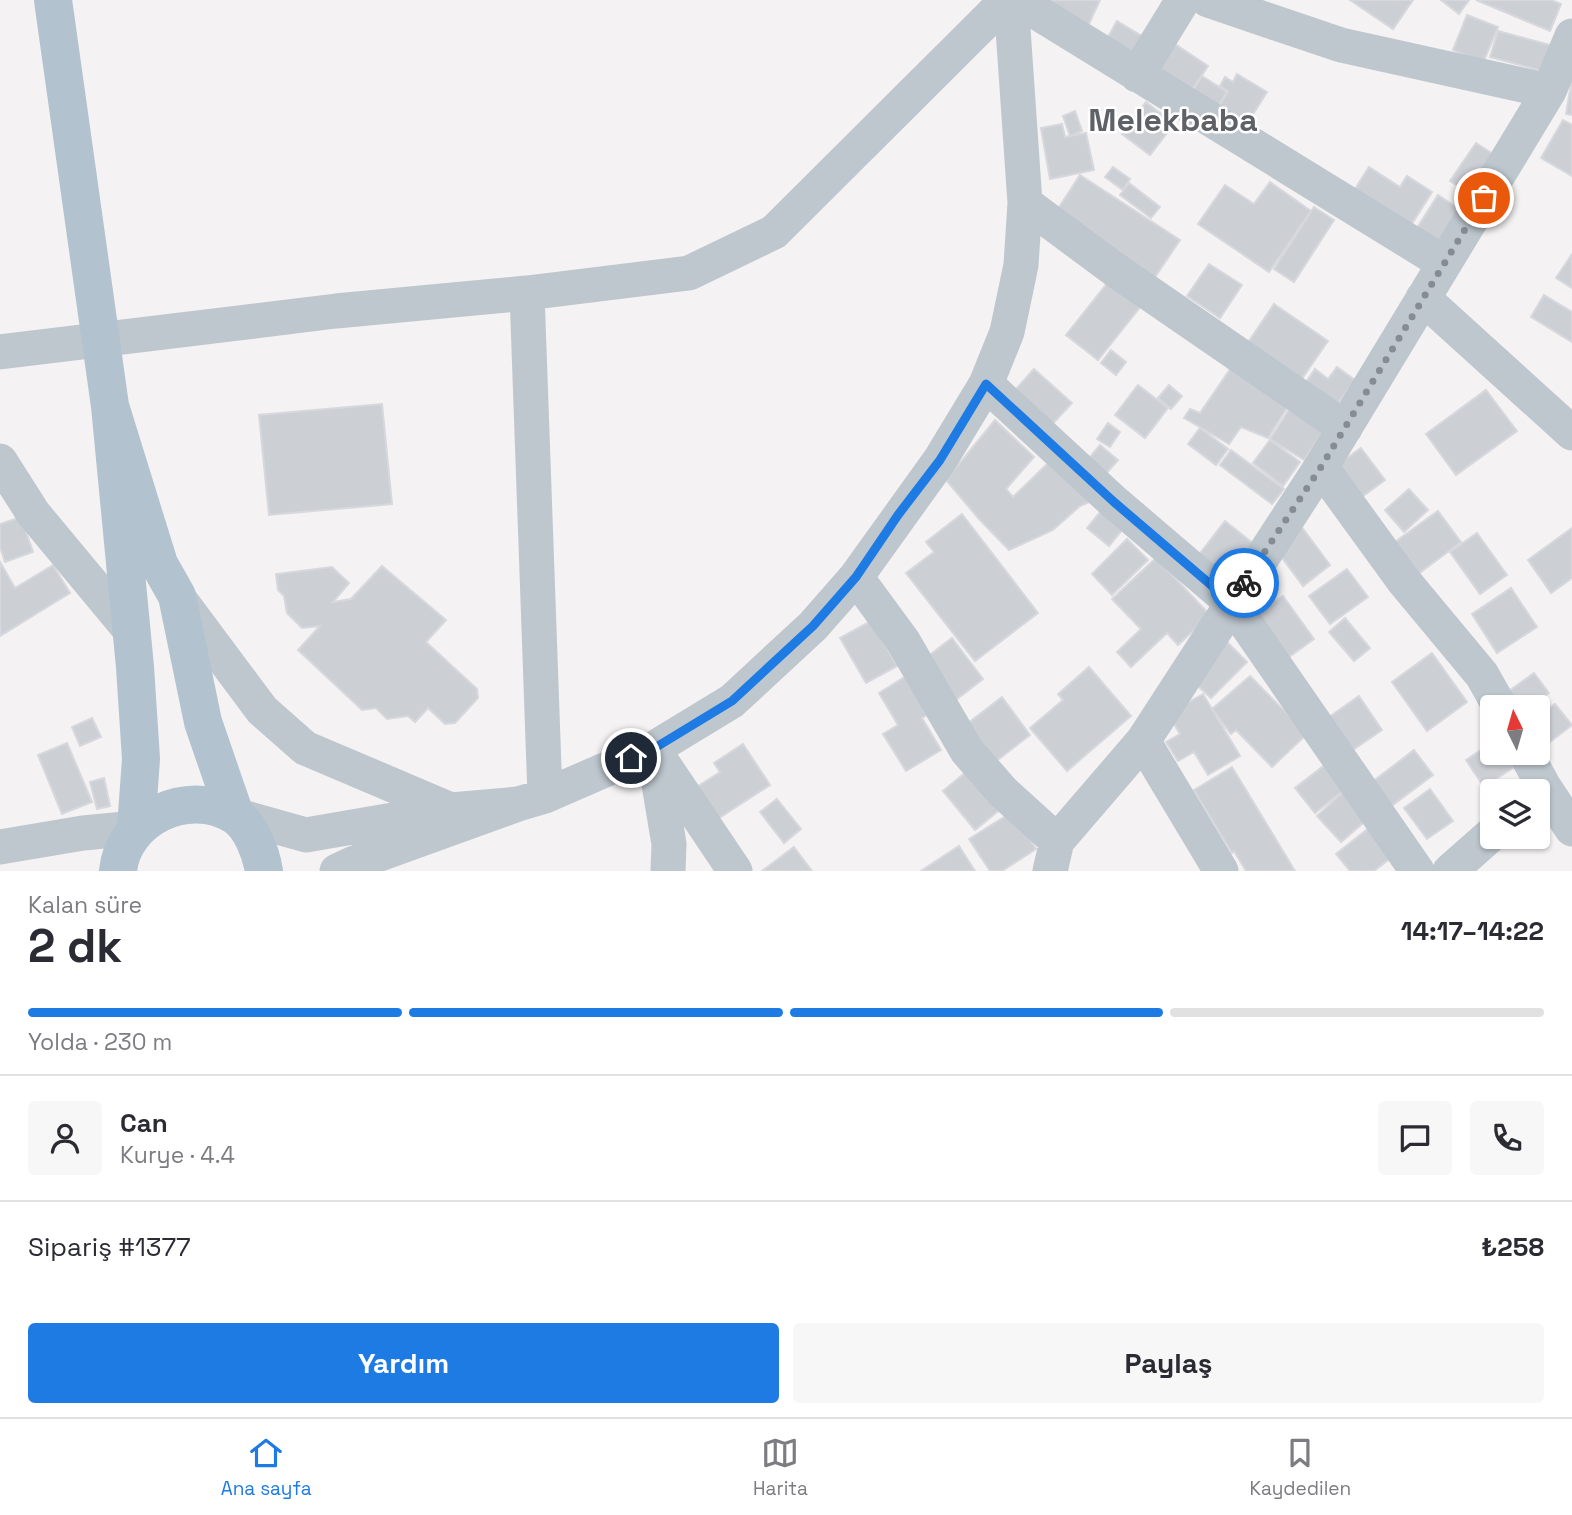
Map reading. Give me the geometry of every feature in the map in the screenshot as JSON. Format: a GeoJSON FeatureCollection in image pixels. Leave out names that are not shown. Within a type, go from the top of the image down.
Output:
{"type":"FeatureCollection","features":[{"type":"Feature","properties":{"kind":"main road"},"geometry":{"type":"LineString","coordinates":[[53,0],[110,406],[141,759],[136,828]]}},
{"type":"Feature","properties":{"kind":"main road"},"geometry":{"type":"LineString","coordinates":[[110,406],[159,564],[177,596],[203,722],[235,816],[259,849],[264,871]]}},
{"type":"Feature","properties":{"kind":"main road"},"geometry":{"type":"LineString","coordinates":[[116,868],[136,828],[152,816],[171,808],[192,805],[212,806],[235,816]]}},
{"type":"Feature","properties":{"kind":"street"},"geometry":{"type":"LineString","coordinates":[[0,352],[336,311],[527,293],[689,273],[774,232],[1009,0]]}},
{"type":"Feature","properties":{"kind":"street"},"geometry":{"type":"LineString","coordinates":[[337,871],[352,863],[532,800],[653,749],[732,701],[813,626],[856,577],[940,460],[986,384],[1007,332],[1021,265],[1025,203],[1009,0]]}},
{"type":"Feature","properties":{"kind":"street"},"geometry":{"type":"LineString","coordinates":[[1017,0],[1444,263]]}},
{"type":"Feature","properties":{"kind":"street"},"geometry":{"type":"LineString","coordinates":[[1137,75],[1183,0]]}},
{"type":"Feature","properties":{"kind":"street"},"geometry":{"type":"LineString","coordinates":[[1208,0],[1341,45],[1549,91]]}},
{"type":"Feature","properties":{"kind":"street"},"geometry":{"type":"LineString","coordinates":[[856,577],[903,641],[967,751],[1054,856],[1143,741],[1321,467],[1549,91],[1572,36]]}},
{"type":"Feature","properties":{"kind":"street"},"geometry":{"type":"LineString","coordinates":[[1025,203],[1114,270],[1345,428]]}},
{"type":"Feature","properties":{"kind":"street"},"geometry":{"type":"LineString","coordinates":[[527,293],[532,800]]}},
{"type":"Feature","properties":{"kind":"street"},"geometry":{"type":"LineString","coordinates":[[1423,298],[1572,433]]}},
{"type":"Feature","properties":{"kind":"street"},"geometry":{"type":"LineString","coordinates":[[986,384],[1114,502],[1231,602],[1417,871]]}},
{"type":"Feature","properties":{"kind":"street"},"geometry":{"type":"LineString","coordinates":[[0,461],[33,513],[131,631]]}},
{"type":"Feature","properties":{"kind":"street"},"geometry":{"type":"LineString","coordinates":[[1321,467],[1403,580],[1482,675],[1493,695]]}},
{"type":"Feature","properties":{"kind":"street"},"geometry":{"type":"LineString","coordinates":[[177,596],[262,710],[304,748],[451,810]]}},
{"type":"Feature","properties":{"kind":"street"},"geometry":{"type":"LineString","coordinates":[[1143,741],[1221,871]]}},
{"type":"Feature","properties":{"kind":"street"},"geometry":{"type":"LineString","coordinates":[[653,749],[669,844],[668,871]]}},
{"type":"Feature","properties":{"kind":"street"},"geometry":{"type":"LineString","coordinates":[[653,749],[734,871]]}},
{"type":"Feature","properties":{"kind":"street"},"geometry":{"type":"LineString","coordinates":[[235,816],[306,835],[451,810],[532,800]]}},
{"type":"Feature","properties":{"kind":"street"},"geometry":{"type":"LineString","coordinates":[[1550,801],[1572,829]]}},
{"type":"Feature","properties":{"kind":"street"},"geometry":{"type":"LineString","coordinates":[[0,847],[83,833],[136,828]]}},
{"type":"Feature","properties":{"kind":"street"},"geometry":{"type":"LineString","coordinates":[[1450,871],[1480,844]]}},
{"type":"Feature","properties":{"kind":"building"},"geometry":{"type":"Polygon","coordinates":[[[1048,0],[1100,0],[1088,26],[1048,0]]]}},
{"type":"Feature","properties":{"kind":"building"},"geometry":{"type":"Polygon","coordinates":[[[1350,0],[1413,0],[1393,29],[1350,0]]]}},
{"type":"Feature","properties":{"kind":"building"},"geometry":{"type":"Polygon","coordinates":[[[1441,0],[1469,0],[1459,14],[1441,0]]]}},
{"type":"Feature","properties":{"kind":"building"},"geometry":{"type":"Polygon","coordinates":[[[1476,0],[1551,0],[1561,4],[1550,31],[1476,0]]]}},
{"type":"Feature","properties":{"kind":"building"},"geometry":{"type":"Polygon","coordinates":[[[1467,15],[1498,27],[1483,63],[1453,50],[1467,15]]]}},
{"type":"Feature","properties":{"kind":"building"},"geometry":{"type":"Polygon","coordinates":[[[1117,21],[1152,42],[1140,61],[1106,41],[1117,21]]]}},
{"type":"Feature","properties":{"kind":"building"},"geometry":{"type":"Polygon","coordinates":[[[1498,31],[1550,45],[1543,71],[1490,57],[1498,31]]]}},
{"type":"Feature","properties":{"kind":"building"},"geometry":{"type":"Polygon","coordinates":[[[1175,44],[1208,66],[1187,97],[1154,75],[1175,44]]]}},
{"type":"Feature","properties":{"kind":"building"},"geometry":{"type":"Polygon","coordinates":[[[1237,74],[1267,92],[1240,135],[1212,118],[1228,91],[1220,86],[1225,77],[1233,82],[1237,74]]]}},
{"type":"Feature","properties":{"kind":"building"},"geometry":{"type":"Polygon","coordinates":[[[1202,76],[1227,92],[1211,117],[1186,101],[1202,76]]]}},
{"type":"Feature","properties":{"kind":"building"},"geometry":{"type":"Polygon","coordinates":[[[1572,79],[1572,115],[1566,114],[1572,79]]]}},
{"type":"Feature","properties":{"kind":"building"},"geometry":{"type":"Polygon","coordinates":[[[1146,102],[1174,124],[1150,155],[1122,134],[1146,102]]]}},
{"type":"Feature","properties":{"kind":"building"},"geometry":{"type":"Polygon","coordinates":[[[1075,111],[1082,131],[1070,136],[1063,116],[1075,111]]]}},
{"type":"Feature","properties":{"kind":"building"},"geometry":{"type":"Polygon","coordinates":[[[1563,120],[1572,125],[1572,176],[1541,158],[1563,120]]]}},
{"type":"Feature","properties":{"kind":"building"},"geometry":{"type":"Polygon","coordinates":[[[1062,124],[1065,137],[1086,133],[1094,170],[1050,179],[1041,128],[1062,124]]]}},
{"type":"Feature","properties":{"kind":"building"},"geometry":{"type":"Polygon","coordinates":[[[1476,143],[1501,159],[1476,198],[1450,181],[1476,143]]]}},
{"type":"Feature","properties":{"kind":"building"},"geometry":{"type":"Polygon","coordinates":[[[1113,167],[1130,179],[1123,190],[1105,177],[1113,167]]]}},
{"type":"Feature","properties":{"kind":"building"},"geometry":{"type":"Polygon","coordinates":[[[1369,167],[1400,187],[1407,176],[1432,192],[1406,233],[1350,197],[1369,167]]]}},
{"type":"Feature","properties":{"kind":"building"},"geometry":{"type":"Polygon","coordinates":[[[1080,175],[1180,240],[1149,286],[1054,215],[1080,175]]]}},
{"type":"Feature","properties":{"kind":"building"},"geometry":{"type":"Polygon","coordinates":[[[1270,182],[1311,211],[1269,272],[1198,224],[1225,185],[1254,204],[1270,182]]]}},
{"type":"Feature","properties":{"kind":"building"},"geometry":{"type":"Polygon","coordinates":[[[1129,183],[1160,207],[1151,218],[1120,195],[1129,183]]]}},
{"type":"Feature","properties":{"kind":"building"},"geometry":{"type":"Polygon","coordinates":[[[1438,195],[1465,213],[1440,253],[1412,236],[1438,195]]]}},
{"type":"Feature","properties":{"kind":"building"},"geometry":{"type":"Polygon","coordinates":[[[1314,207],[1334,220],[1294,282],[1274,269],[1314,207]]]}},
{"type":"Feature","properties":{"kind":"building"},"geometry":{"type":"Polygon","coordinates":[[[1572,254],[1572,288],[1556,278],[1572,254]]]}},
{"type":"Feature","properties":{"kind":"building"},"geometry":{"type":"Polygon","coordinates":[[[1209,264],[1242,285],[1220,318],[1187,296],[1209,264]]]}},
{"type":"Feature","properties":{"kind":"building"},"geometry":{"type":"Polygon","coordinates":[[[1109,281],[1141,306],[1098,360],[1066,335],[1109,281]]]}},
{"type":"Feature","properties":{"kind":"building"},"geometry":{"type":"Polygon","coordinates":[[[1544,295],[1572,312],[1572,342],[1531,317],[1544,295]]]}},
{"type":"Feature","properties":{"kind":"building"},"geometry":{"type":"Polygon","coordinates":[[[1274,304],[1328,341],[1301,380],[1247,344],[1274,304]]]}},
{"type":"Feature","properties":{"kind":"building"},"geometry":{"type":"Polygon","coordinates":[[[1111,350],[1126,362],[1116,375],[1101,363],[1111,350]]]}},
{"type":"Feature","properties":{"kind":"building"},"geometry":{"type":"Polygon","coordinates":[[[1233,365],[1290,403],[1268,438],[1241,427],[1229,444],[1184,418],[1190,409],[1200,413],[1233,365]]]}},
{"type":"Feature","properties":{"kind":"building"},"geometry":{"type":"Polygon","coordinates":[[[1337,367],[1355,380],[1337,404],[1306,382],[1315,369],[1328,379],[1337,367]]]}},
{"type":"Feature","properties":{"kind":"building"},"geometry":{"type":"Polygon","coordinates":[[[1034,369],[1072,403],[1044,433],[1007,399],[1034,369]]]}},
{"type":"Feature","properties":{"kind":"building"},"geometry":{"type":"Polygon","coordinates":[[[1138,385],[1168,408],[1145,438],[1115,415],[1138,385]]]}},
{"type":"Feature","properties":{"kind":"building"},"geometry":{"type":"Polygon","coordinates":[[[1169,385],[1182,396],[1171,409],[1158,398],[1169,385]]]}},
{"type":"Feature","properties":{"kind":"building"},"geometry":{"type":"Polygon","coordinates":[[[1486,390],[1517,431],[1456,475],[1426,434],[1486,390]]]}},
{"type":"Feature","properties":{"kind":"building"},"geometry":{"type":"Polygon","coordinates":[[[382,404],[392,504],[269,515],[259,415],[382,404]]]}},
{"type":"Feature","properties":{"kind":"building"},"geometry":{"type":"Polygon","coordinates":[[[1292,405],[1326,427],[1304,460],[1270,439],[1292,405]]]}},
{"type":"Feature","properties":{"kind":"building"},"geometry":{"type":"Polygon","coordinates":[[[995,420],[1034,457],[1006,489],[1013,497],[1048,463],[1094,500],[1080,506],[1053,530],[1009,550],[946,480],[995,420]]]}},
{"type":"Feature","properties":{"kind":"building"},"geometry":{"type":"Polygon","coordinates":[[[1108,423],[1120,432],[1110,447],[1097,439],[1108,423]]]}},
{"type":"Feature","properties":{"kind":"building"},"geometry":{"type":"Polygon","coordinates":[[[1200,428],[1228,449],[1216,465],[1188,444],[1200,428]]]}},
{"type":"Feature","properties":{"kind":"building"},"geometry":{"type":"Polygon","coordinates":[[[1270,440],[1300,462],[1283,486],[1253,463],[1270,440]]]}},
{"type":"Feature","properties":{"kind":"building"},"geometry":{"type":"Polygon","coordinates":[[[1100,445],[1118,460],[1104,476],[1086,462],[1100,445]]]}},
{"type":"Feature","properties":{"kind":"building"},"geometry":{"type":"Polygon","coordinates":[[[1361,448],[1385,480],[1359,499],[1335,467],[1361,448]]]}},
{"type":"Feature","properties":{"kind":"building"},"geometry":{"type":"Polygon","coordinates":[[[1231,450],[1284,489],[1272,504],[1220,465],[1231,450]]]}},
{"type":"Feature","properties":{"kind":"building"},"geometry":{"type":"Polygon","coordinates":[[[1409,489],[1428,510],[1404,532],[1385,510],[1409,489]]]}},
{"type":"Feature","properties":{"kind":"building"},"geometry":{"type":"Polygon","coordinates":[[[1101,511],[1122,530],[1109,546],[1087,528],[1101,511]]]}},
{"type":"Feature","properties":{"kind":"building"},"geometry":{"type":"Polygon","coordinates":[[[1438,511],[1461,542],[1418,574],[1395,542],[1438,511]]]}},
{"type":"Feature","properties":{"kind":"building"},"geometry":{"type":"Polygon","coordinates":[[[962,514],[1038,613],[975,661],[906,573],[934,552],[926,542],[962,514]]]}},
{"type":"Feature","properties":{"kind":"building"},"geometry":{"type":"Polygon","coordinates":[[[21,517],[33,552],[5,562],[0,547],[0,524],[21,517]]]}},
{"type":"Feature","properties":{"kind":"building"},"geometry":{"type":"Polygon","coordinates":[[[1225,521],[1255,545],[1221,588],[1191,565],[1225,521]]]}},
{"type":"Feature","properties":{"kind":"building"},"geometry":{"type":"Polygon","coordinates":[[[1301,526],[1330,565],[1303,586],[1274,547],[1301,526]]]}},
{"type":"Feature","properties":{"kind":"building"},"geometry":{"type":"Polygon","coordinates":[[[1572,528],[1572,578],[1551,593],[1528,560],[1572,528]]]}},
{"type":"Feature","properties":{"kind":"building"},"geometry":{"type":"Polygon","coordinates":[[[1477,533],[1507,575],[1480,594],[1450,552],[1477,533]]]}},
{"type":"Feature","properties":{"kind":"building"},"geometry":{"type":"Polygon","coordinates":[[[1127,539],[1148,560],[1112,595],[1092,574],[1127,539]]]}},
{"type":"Feature","properties":{"kind":"building"},"geometry":{"type":"Polygon","coordinates":[[[1156,558],[1210,615],[1178,645],[1167,633],[1131,667],[1117,652],[1141,629],[1112,599],[1156,558]]]}},
{"type":"Feature","properties":{"kind":"building"},"geometry":{"type":"Polygon","coordinates":[[[0,562],[15,588],[53,565],[70,593],[0,636],[0,562]]]}},
{"type":"Feature","properties":{"kind":"building"},"geometry":{"type":"Polygon","coordinates":[[[382,566],[446,620],[426,642],[477,689],[478,698],[455,723],[445,724],[428,708],[415,722],[408,716],[387,719],[376,708],[362,710],[298,650],[320,626],[302,628],[287,613],[284,596],[278,590],[276,574],[332,567],[349,583],[333,602],[351,599],[382,566]]]}},
{"type":"Feature","properties":{"kind":"building"},"geometry":{"type":"Polygon","coordinates":[[[1347,569],[1368,597],[1330,624],[1309,596],[1347,569]]]}},
{"type":"Feature","properties":{"kind":"building"},"geometry":{"type":"Polygon","coordinates":[[[1511,588],[1537,627],[1497,653],[1472,614],[1511,588]]]}},
{"type":"Feature","properties":{"kind":"building"},"geometry":{"type":"Polygon","coordinates":[[[1283,596],[1314,639],[1279,664],[1248,621],[1283,596]]]}},
{"type":"Feature","properties":{"kind":"building"},"geometry":{"type":"Polygon","coordinates":[[[1345,618],[1370,648],[1354,661],[1329,632],[1345,618]]]}},
{"type":"Feature","properties":{"kind":"building"},"geometry":{"type":"Polygon","coordinates":[[[871,621],[897,666],[866,683],[840,638],[871,621]]]}},
{"type":"Feature","properties":{"kind":"building"},"geometry":{"type":"Polygon","coordinates":[[[952,638],[983,679],[953,702],[922,661],[952,638]]]}},
{"type":"Feature","properties":{"kind":"building"},"geometry":{"type":"Polygon","coordinates":[[[1226,641],[1247,662],[1211,698],[1189,678],[1226,641]]]}},
{"type":"Feature","properties":{"kind":"building"},"geometry":{"type":"Polygon","coordinates":[[[1432,653],[1467,702],[1427,731],[1392,682],[1432,653]]]}},
{"type":"Feature","properties":{"kind":"building"},"geometry":{"type":"Polygon","coordinates":[[[1089,667],[1131,716],[1067,771],[1030,728],[1063,700],[1058,694],[1089,667]]]}},
{"type":"Feature","properties":{"kind":"building"},"geometry":{"type":"Polygon","coordinates":[[[911,673],[933,711],[922,718],[941,750],[906,771],[883,734],[898,725],[879,693],[911,673]]]}},
{"type":"Feature","properties":{"kind":"building"},"geometry":{"type":"Polygon","coordinates":[[[1534,673],[1549,693],[1546,695],[1503,695],[1534,673]]]}},
{"type":"Feature","properties":{"kind":"building"},"geometry":{"type":"Polygon","coordinates":[[[1250,676],[1307,734],[1272,767],[1236,730],[1231,734],[1212,709],[1250,676]]]}},
{"type":"Feature","properties":{"kind":"building"},"geometry":{"type":"Polygon","coordinates":[[[1203,694],[1240,756],[1208,775],[1194,752],[1178,761],[1166,742],[1180,734],[1168,714],[1203,694]]]}},
{"type":"Feature","properties":{"kind":"building"},"geometry":{"type":"Polygon","coordinates":[[[1359,696],[1382,730],[1344,756],[1322,722],[1359,696]]]}},
{"type":"Feature","properties":{"kind":"building"},"geometry":{"type":"Polygon","coordinates":[[[1002,697],[1030,735],[995,762],[967,724],[1002,697]]]}},
{"type":"Feature","properties":{"kind":"building"},"geometry":{"type":"Polygon","coordinates":[[[1555,704],[1572,725],[1550,742],[1550,708],[1555,704]]]}},
{"type":"Feature","properties":{"kind":"building"},"geometry":{"type":"Polygon","coordinates":[[[92,718],[101,737],[80,746],[72,727],[92,718]]]}},
{"type":"Feature","properties":{"kind":"building"},"geometry":{"type":"Polygon","coordinates":[[[67,743],[92,802],[62,814],[38,755],[67,743]]]}},
{"type":"Feature","properties":{"kind":"building"},"geometry":{"type":"Polygon","coordinates":[[[743,744],[770,785],[716,820],[695,788],[720,772],[714,763],[743,744]]]}},
{"type":"Feature","properties":{"kind":"building"},"geometry":{"type":"Polygon","coordinates":[[[1414,750],[1433,775],[1386,810],[1367,786],[1414,750]]]}},
{"type":"Feature","properties":{"kind":"building"},"geometry":{"type":"Polygon","coordinates":[[[1480,751],[1480,765],[1517,765],[1496,779],[1480,781],[1466,760],[1480,751]]]}},
{"type":"Feature","properties":{"kind":"building"},"geometry":{"type":"Polygon","coordinates":[[[1326,764],[1345,789],[1315,813],[1295,788],[1326,764]]]}},
{"type":"Feature","properties":{"kind":"building"},"geometry":{"type":"Polygon","coordinates":[[[1232,767],[1295,871],[1246,871],[1234,851],[1232,853],[1194,790],[1232,767]]]}},
{"type":"Feature","properties":{"kind":"building"},"geometry":{"type":"Polygon","coordinates":[[[971,768],[1003,807],[975,830],[943,791],[971,768]]]}},
{"type":"Feature","properties":{"kind":"building"},"geometry":{"type":"Polygon","coordinates":[[[104,778],[110,806],[97,809],[90,782],[104,778]]]}},
{"type":"Feature","properties":{"kind":"building"},"geometry":{"type":"Polygon","coordinates":[[[1430,789],[1453,821],[1427,839],[1404,808],[1430,789]]]}},
{"type":"Feature","properties":{"kind":"building"},"geometry":{"type":"Polygon","coordinates":[[[1345,790],[1370,817],[1341,842],[1317,816],[1345,790]]]}},
{"type":"Feature","properties":{"kind":"building"},"geometry":{"type":"Polygon","coordinates":[[[777,799],[801,829],[784,843],[760,812],[777,799]]]}},
{"type":"Feature","properties":{"kind":"building"},"geometry":{"type":"Polygon","coordinates":[[[1012,812],[1036,849],[1002,871],[990,871],[969,839],[1012,812]]]}},
{"type":"Feature","properties":{"kind":"building"},"geometry":{"type":"Polygon","coordinates":[[[1369,828],[1392,857],[1374,871],[1350,871],[1336,854],[1369,828]]]}},
{"type":"Feature","properties":{"kind":"building"},"geometry":{"type":"Polygon","coordinates":[[[959,846],[975,871],[921,871],[959,846]]]}},
{"type":"Feature","properties":{"kind":"building"},"geometry":{"type":"Polygon","coordinates":[[[794,847],[812,871],[762,871],[794,847]]]}},
{"type":"Feature","properties":{"kind":"way so far"},"geometry":{"type":"LineString","coordinates":[[1244,583],[1321,467],[1484,198]]}},
{"type":"Feature","properties":{"kind":"district","name":"Melekbaba"},"geometry":{"type":"Point","coordinates":[1173,120]}},
{"type":"Feature","properties":{"kind":"route"},"geometry":{"type":"LineString","coordinates":[[631,758],[653,749],[732,701],[813,626],[856,577],[940,460],[986,384],[1114,502],[1231,602],[1244,583]]}}]}
